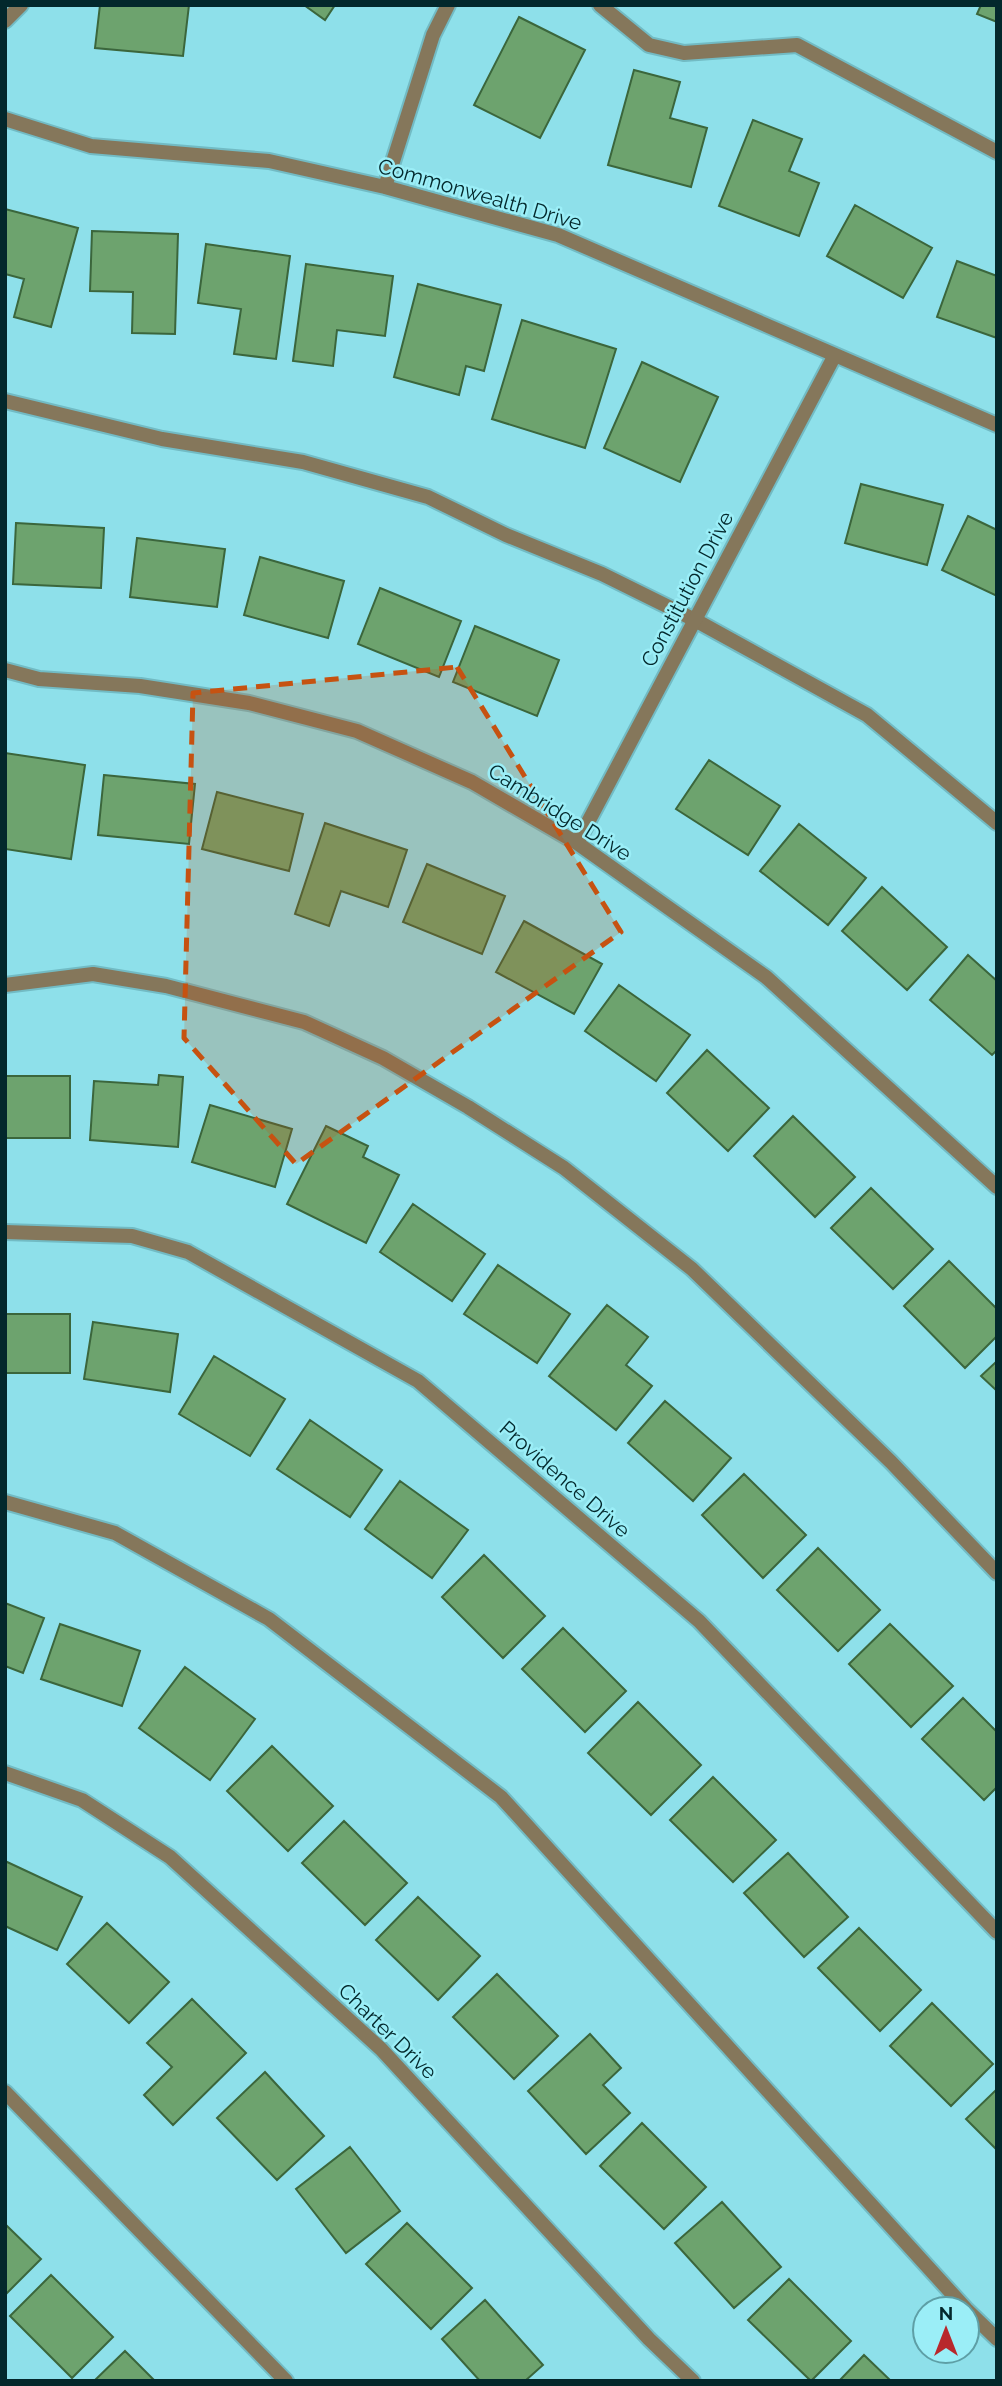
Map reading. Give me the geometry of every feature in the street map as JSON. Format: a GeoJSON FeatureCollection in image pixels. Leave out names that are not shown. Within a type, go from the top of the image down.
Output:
{"type":"FeatureCollection","features":[{"type":"Feature","properties":{"kind":"street"},"geometry":{"type":"LineString","coordinates":[[5,21],[20,5]]}},
{"type":"Feature","properties":{"kind":"street"},"geometry":{"type":"LineString","coordinates":[[385,187],[433,35],[448,5]]}},
{"type":"Feature","properties":{"kind":"street"},"geometry":{"type":"LineString","coordinates":[[600,5],[649,45],[684,53],[797,45],[997,152]]}},
{"type":"Feature","properties":{"kind":"street","name":"Commonwealth Drive"},"geometry":{"type":"LineString","coordinates":[[5,119],[91,146],[269,161],[385,187],[558,234],[997,425]]}},
{"type":"Feature","properties":{"kind":"street","name":"Constitution Drive"},"geometry":{"type":"LineString","coordinates":[[577,843],[835,355]]}},
{"type":"Feature","properties":{"kind":"street"},"geometry":{"type":"LineString","coordinates":[[5,401],[162,439],[303,462],[428,497],[506,535],[602,574],[695,620],[867,715],[997,823]]}},
{"type":"Feature","properties":{"kind":"street","name":"Cambridge Drive"},"geometry":{"type":"LineString","coordinates":[[5,670],[39,679],[141,686],[249,703],[357,731],[472,782],[577,843],[766,976],[997,1187]]}},
{"type":"Feature","properties":{"kind":"street"},"geometry":{"type":"LineString","coordinates":[[5,985],[93,974],[166,986],[304,1023],[383,1059],[468,1107],[564,1168],[692,1269],[891,1462],[997,1573]]}},
{"type":"Feature","properties":{"kind":"street","name":"Providence Drive"},"geometry":{"type":"LineString","coordinates":[[5,1232],[132,1236],[188,1252],[418,1381],[699,1621],[997,1932]]}},
{"type":"Feature","properties":{"kind":"street"},"geometry":{"type":"LineString","coordinates":[[5,1502],[115,1533],[269,1619],[501,1797],[954,2295]]}},
{"type":"Feature","properties":{"kind":"street","name":"Charter Drive"},"geometry":{"type":"LineString","coordinates":[[5,1773],[82,1800],[170,1857],[382,2049],[649,2339],[694,2381]]}},
{"type":"Feature","properties":{"kind":"street"},"geometry":{"type":"LineString","coordinates":[[5,2092],[286,2381]]}},
{"type":"Feature","properties":{"kind":"street"},"geometry":{"type":"LineString","coordinates":[[981,2323],[997,2339]]}},
{"type":"Feature","properties":{"kind":"highlighted area"},"geometry":{"type":"Polygon","coordinates":[[[457,667],[621,932],[296,1164],[184,1038],[193,693],[457,667]]]}},
{"type":"Feature","properties":{"kind":"building"},"geometry":{"type":"Polygon","coordinates":[[[100,5],[189,5],[183,56],[95,48],[100,5]]]}},
{"type":"Feature","properties":{"kind":"building"},"geometry":{"type":"Polygon","coordinates":[[[304,5],[335,5],[325,20],[304,5]]]}},
{"type":"Feature","properties":{"kind":"building"},"geometry":{"type":"Polygon","coordinates":[[[981,5],[997,5],[997,22],[977,14],[981,5]]]}},
{"type":"Feature","properties":{"kind":"building"},"geometry":{"type":"Polygon","coordinates":[[[519,17],[585,50],[540,138],[474,105],[519,17]]]}},
{"type":"Feature","properties":{"kind":"building"},"geometry":{"type":"Polygon","coordinates":[[[634,70],[680,82],[670,118],[707,128],[691,187],[608,165],[634,70]]]}},
{"type":"Feature","properties":{"kind":"building"},"geometry":{"type":"Polygon","coordinates":[[[753,120],[802,139],[789,171],[819,183],[799,236],[719,206],[753,120]]]}},
{"type":"Feature","properties":{"kind":"building"},"geometry":{"type":"Polygon","coordinates":[[[855,205],[932,248],[903,298],[827,256],[855,205]]]}},
{"type":"Feature","properties":{"kind":"building"},"geometry":{"type":"Polygon","coordinates":[[[5,209],[78,228],[51,327],[14,317],[24,279],[5,274],[5,209]]]}},
{"type":"Feature","properties":{"kind":"building"},"geometry":{"type":"Polygon","coordinates":[[[92,231],[178,234],[175,334],[132,333],[133,292],[90,291],[92,231]]]}},
{"type":"Feature","properties":{"kind":"building"},"geometry":{"type":"Polygon","coordinates":[[[206,244],[290,256],[276,359],[234,354],[241,309],[198,303],[206,244]]]}},
{"type":"Feature","properties":{"kind":"building"},"geometry":{"type":"Polygon","coordinates":[[[957,261],[997,276],[997,338],[937,317],[957,261]]]}},
{"type":"Feature","properties":{"kind":"building"},"geometry":{"type":"Polygon","coordinates":[[[306,264],[393,276],[385,336],[337,330],[333,366],[293,361],[306,264]]]}},
{"type":"Feature","properties":{"kind":"building"},"geometry":{"type":"Polygon","coordinates":[[[418,284],[501,305],[484,371],[466,366],[459,395],[394,377],[418,284]]]}},
{"type":"Feature","properties":{"kind":"building"},"geometry":{"type":"Polygon","coordinates":[[[522,320],[616,349],[585,448],[492,419],[522,320]]]}},
{"type":"Feature","properties":{"kind":"building"},"geometry":{"type":"Polygon","coordinates":[[[642,362],[718,397],[680,482],[604,448],[642,362]]]}},
{"type":"Feature","properties":{"kind":"building"},"geometry":{"type":"Polygon","coordinates":[[[861,484],[943,505],[927,565],[845,543],[861,484]]]}},
{"type":"Feature","properties":{"kind":"building"},"geometry":{"type":"Polygon","coordinates":[[[968,516],[997,530],[997,596],[942,570],[968,516]]]}},
{"type":"Feature","properties":{"kind":"building"},"geometry":{"type":"Polygon","coordinates":[[[16,523],[104,528],[101,588],[13,584],[16,523]]]}},
{"type":"Feature","properties":{"kind":"building"},"geometry":{"type":"Polygon","coordinates":[[[137,538],[225,549],[217,607],[130,597],[137,538]]]}},
{"type":"Feature","properties":{"kind":"building"},"geometry":{"type":"Polygon","coordinates":[[[260,557],[344,581],[328,638],[244,615],[260,557]]]}},
{"type":"Feature","properties":{"kind":"building"},"geometry":{"type":"Polygon","coordinates":[[[380,588],[461,621],[439,677],[358,644],[380,588]]]}},
{"type":"Feature","properties":{"kind":"building"},"geometry":{"type":"Polygon","coordinates":[[[475,626],[559,660],[537,716],[453,682],[475,626]]]}},
{"type":"Feature","properties":{"kind":"building"},"geometry":{"type":"Polygon","coordinates":[[[5,753],[85,765],[71,859],[5,849],[5,753]]]}},
{"type":"Feature","properties":{"kind":"building"},"geometry":{"type":"Polygon","coordinates":[[[709,760],[780,806],[748,855],[676,809],[709,760]]]}},
{"type":"Feature","properties":{"kind":"building"},"geometry":{"type":"Polygon","coordinates":[[[104,775],[195,784],[189,844],[98,835],[104,775]]]}},
{"type":"Feature","properties":{"kind":"building"},"geometry":{"type":"Polygon","coordinates":[[[217,792],[303,814],[289,871],[202,849],[217,792]]]}},
{"type":"Feature","properties":{"kind":"building"},"geometry":{"type":"Polygon","coordinates":[[[325,823],[407,850],[388,907],[341,891],[329,926],[295,914],[325,823]]]}},
{"type":"Feature","properties":{"kind":"building"},"geometry":{"type":"Polygon","coordinates":[[[799,824],[866,878],[828,925],[760,871],[799,824]]]}},
{"type":"Feature","properties":{"kind":"building"},"geometry":{"type":"Polygon","coordinates":[[[427,864],[505,896],[482,954],[403,922],[427,864]]]}},
{"type":"Feature","properties":{"kind":"building"},"geometry":{"type":"Polygon","coordinates":[[[882,887],[947,947],[907,990],[842,931],[882,887]]]}},
{"type":"Feature","properties":{"kind":"building"},"geometry":{"type":"Polygon","coordinates":[[[524,921],[602,964],[574,1014],[496,972],[524,921]]]}},
{"type":"Feature","properties":{"kind":"building"},"geometry":{"type":"Polygon","coordinates":[[[968,955],[997,981],[997,1050],[992,1055],[930,1000],[968,955]]]}},
{"type":"Feature","properties":{"kind":"building"},"geometry":{"type":"Polygon","coordinates":[[[619,985],[690,1035],[656,1081],[585,1031],[619,985]]]}},
{"type":"Feature","properties":{"kind":"building"},"geometry":{"type":"Polygon","coordinates":[[[707,1050],[769,1108],[728,1151],[667,1093],[707,1050]]]}},
{"type":"Feature","properties":{"kind":"building"},"geometry":{"type":"Polygon","coordinates":[[[159,1075],[183,1077],[178,1147],[90,1140],[94,1081],[158,1085],[159,1075]]]}},
{"type":"Feature","properties":{"kind":"building"},"geometry":{"type":"Polygon","coordinates":[[[5,1076],[70,1076],[70,1138],[5,1138],[5,1076]]]}},
{"type":"Feature","properties":{"kind":"building"},"geometry":{"type":"Polygon","coordinates":[[[210,1105],[292,1129],[275,1187],[192,1162],[210,1105]]]}},
{"type":"Feature","properties":{"kind":"building"},"geometry":{"type":"Polygon","coordinates":[[[793,1116],[855,1177],[815,1217],[754,1156],[793,1116]]]}},
{"type":"Feature","properties":{"kind":"building"},"geometry":{"type":"Polygon","coordinates":[[[326,1126],[368,1146],[363,1157],[399,1175],[366,1243],[287,1204],[326,1126]]]}},
{"type":"Feature","properties":{"kind":"building"},"geometry":{"type":"Polygon","coordinates":[[[871,1188],[933,1249],[893,1289],[831,1228],[871,1188]]]}},
{"type":"Feature","properties":{"kind":"building"},"geometry":{"type":"Polygon","coordinates":[[[413,1204],[485,1254],[452,1301],[380,1252],[413,1204]]]}},
{"type":"Feature","properties":{"kind":"building"},"geometry":{"type":"Polygon","coordinates":[[[949,1261],[997,1309],[997,1336],[965,1368],[904,1306],[949,1261]]]}},
{"type":"Feature","properties":{"kind":"building"},"geometry":{"type":"Polygon","coordinates":[[[498,1265],[570,1314],[537,1363],[464,1314],[498,1265]]]}},
{"type":"Feature","properties":{"kind":"building"},"geometry":{"type":"Polygon","coordinates":[[[607,1305],[648,1337],[626,1365],[652,1386],[616,1430],[549,1376],[607,1305]]]}},
{"type":"Feature","properties":{"kind":"building"},"geometry":{"type":"Polygon","coordinates":[[[5,1314],[70,1314],[70,1373],[5,1373],[5,1314]]]}},
{"type":"Feature","properties":{"kind":"building"},"geometry":{"type":"Polygon","coordinates":[[[93,1322],[178,1334],[170,1392],[84,1379],[93,1322]]]}},
{"type":"Feature","properties":{"kind":"building"},"geometry":{"type":"Polygon","coordinates":[[[214,1356],[285,1399],[250,1456],[179,1414],[214,1356]]]}},
{"type":"Feature","properties":{"kind":"building"},"geometry":{"type":"Polygon","coordinates":[[[997,1361],[997,1391],[981,1376],[997,1361]]]}},
{"type":"Feature","properties":{"kind":"building"},"geometry":{"type":"Polygon","coordinates":[[[665,1401],[731,1458],[693,1501],[628,1443],[665,1401]]]}},
{"type":"Feature","properties":{"kind":"building"},"geometry":{"type":"Polygon","coordinates":[[[310,1420],[382,1470],[350,1517],[277,1469],[310,1420]]]}},
{"type":"Feature","properties":{"kind":"building"},"geometry":{"type":"Polygon","coordinates":[[[744,1474],[806,1535],[763,1578],[702,1515],[744,1474]]]}},
{"type":"Feature","properties":{"kind":"building"},"geometry":{"type":"Polygon","coordinates":[[[400,1481],[468,1530],[432,1578],[365,1529],[400,1481]]]}},
{"type":"Feature","properties":{"kind":"building"},"geometry":{"type":"Polygon","coordinates":[[[818,1548],[880,1610],[838,1651],[777,1590],[818,1548]]]}},
{"type":"Feature","properties":{"kind":"building"},"geometry":{"type":"Polygon","coordinates":[[[484,1555],[545,1616],[503,1658],[442,1597],[484,1555]]]}},
{"type":"Feature","properties":{"kind":"building"},"geometry":{"type":"Polygon","coordinates":[[[5,1603],[44,1618],[23,1673],[5,1666],[5,1603]]]}},
{"type":"Feature","properties":{"kind":"building"},"geometry":{"type":"Polygon","coordinates":[[[60,1624],[140,1651],[122,1706],[41,1679],[60,1624]]]}},
{"type":"Feature","properties":{"kind":"building"},"geometry":{"type":"Polygon","coordinates":[[[890,1624],[953,1686],[911,1727],[849,1664],[890,1624]]]}},
{"type":"Feature","properties":{"kind":"building"},"geometry":{"type":"Polygon","coordinates":[[[563,1628],[626,1691],[585,1732],[522,1669],[563,1628]]]}},
{"type":"Feature","properties":{"kind":"building"},"geometry":{"type":"Polygon","coordinates":[[[185,1667],[255,1719],[210,1780],[139,1728],[185,1667]]]}},
{"type":"Feature","properties":{"kind":"building"},"geometry":{"type":"Polygon","coordinates":[[[963,1698],[997,1732],[997,1787],[984,1800],[922,1739],[963,1698]]]}},
{"type":"Feature","properties":{"kind":"building"},"geometry":{"type":"Polygon","coordinates":[[[638,1702],[701,1765],[651,1815],[588,1753],[638,1702]]]}},
{"type":"Feature","properties":{"kind":"building"},"geometry":{"type":"Polygon","coordinates":[[[272,1746],[333,1806],[288,1851],[227,1791],[272,1746]]]}},
{"type":"Feature","properties":{"kind":"building"},"geometry":{"type":"Polygon","coordinates":[[[713,1777],[776,1840],[733,1882],[670,1820],[713,1777]]]}},
{"type":"Feature","properties":{"kind":"building"},"geometry":{"type":"Polygon","coordinates":[[[344,1821],[407,1883],[365,1925],[302,1863],[344,1821]]]}},
{"type":"Feature","properties":{"kind":"building"},"geometry":{"type":"Polygon","coordinates":[[[788,1853],[848,1917],[804,1957],[744,1893],[788,1853]]]}},
{"type":"Feature","properties":{"kind":"building"},"geometry":{"type":"Polygon","coordinates":[[[5,1861],[82,1897],[57,1950],[5,1926],[5,1861]]]}},
{"type":"Feature","properties":{"kind":"building"},"geometry":{"type":"Polygon","coordinates":[[[418,1897],[480,1956],[438,2000],[376,1940],[418,1897]]]}},
{"type":"Feature","properties":{"kind":"building"},"geometry":{"type":"Polygon","coordinates":[[[107,1923],[169,1982],[129,2023],[67,1964],[107,1923]]]}},
{"type":"Feature","properties":{"kind":"building"},"geometry":{"type":"Polygon","coordinates":[[[859,1928],[921,1990],[880,2031],[818,1968],[859,1928]]]}},
{"type":"Feature","properties":{"kind":"building"},"geometry":{"type":"Polygon","coordinates":[[[497,1974],[558,2036],[514,2079],[453,2017],[497,1974]]]}},
{"type":"Feature","properties":{"kind":"building"},"geometry":{"type":"Polygon","coordinates":[[[192,1999],[246,2053],[173,2125],[144,2095],[172,2067],[147,2043],[192,1999]]]}},
{"type":"Feature","properties":{"kind":"building"},"geometry":{"type":"Polygon","coordinates":[[[932,2003],[993,2064],[951,2106],[890,2046],[932,2003]]]}},
{"type":"Feature","properties":{"kind":"building"},"geometry":{"type":"Polygon","coordinates":[[[590,2034],[621,2068],[603,2085],[630,2113],[586,2154],[528,2091],[590,2034]]]}},
{"type":"Feature","properties":{"kind":"building"},"geometry":{"type":"Polygon","coordinates":[[[265,2072],[324,2136],[277,2180],[217,2118],[265,2072]]]}},
{"type":"Feature","properties":{"kind":"building"},"geometry":{"type":"Polygon","coordinates":[[[997,2089],[997,2150],[966,2119],[997,2089]]]}},
{"type":"Feature","properties":{"kind":"building"},"geometry":{"type":"Polygon","coordinates":[[[642,2123],[706,2187],[664,2229],[600,2166],[642,2123]]]}},
{"type":"Feature","properties":{"kind":"building"},"geometry":{"type":"Polygon","coordinates":[[[350,2147],[400,2211],[346,2253],[296,2189],[350,2147]]]}},
{"type":"Feature","properties":{"kind":"building"},"geometry":{"type":"Polygon","coordinates":[[[722,2202],[781,2267],[734,2308],[675,2243],[722,2202]]]}},
{"type":"Feature","properties":{"kind":"building"},"geometry":{"type":"Polygon","coordinates":[[[407,2223],[472,2288],[431,2329],[366,2264],[407,2223]]]}},
{"type":"Feature","properties":{"kind":"building"},"geometry":{"type":"Polygon","coordinates":[[[5,2224],[41,2259],[5,2295],[5,2224]]]}},
{"type":"Feature","properties":{"kind":"building"},"geometry":{"type":"Polygon","coordinates":[[[51,2275],[113,2337],[72,2378],[10,2316],[51,2275]]]}},
{"type":"Feature","properties":{"kind":"building"},"geometry":{"type":"Polygon","coordinates":[[[789,2279],[851,2341],[811,2381],[748,2320],[789,2279]]]}},
{"type":"Feature","properties":{"kind":"building"},"geometry":{"type":"Polygon","coordinates":[[[485,2300],[543,2365],[525,2381],[480,2381],[442,2339],[485,2300]]]}},
{"type":"Feature","properties":{"kind":"building"},"geometry":{"type":"Polygon","coordinates":[[[125,2351],[155,2381],[94,2381],[125,2351]]]}},
{"type":"Feature","properties":{"kind":"building"},"geometry":{"type":"Polygon","coordinates":[[[864,2355],[891,2381],[839,2381],[864,2355]]]}}]}
